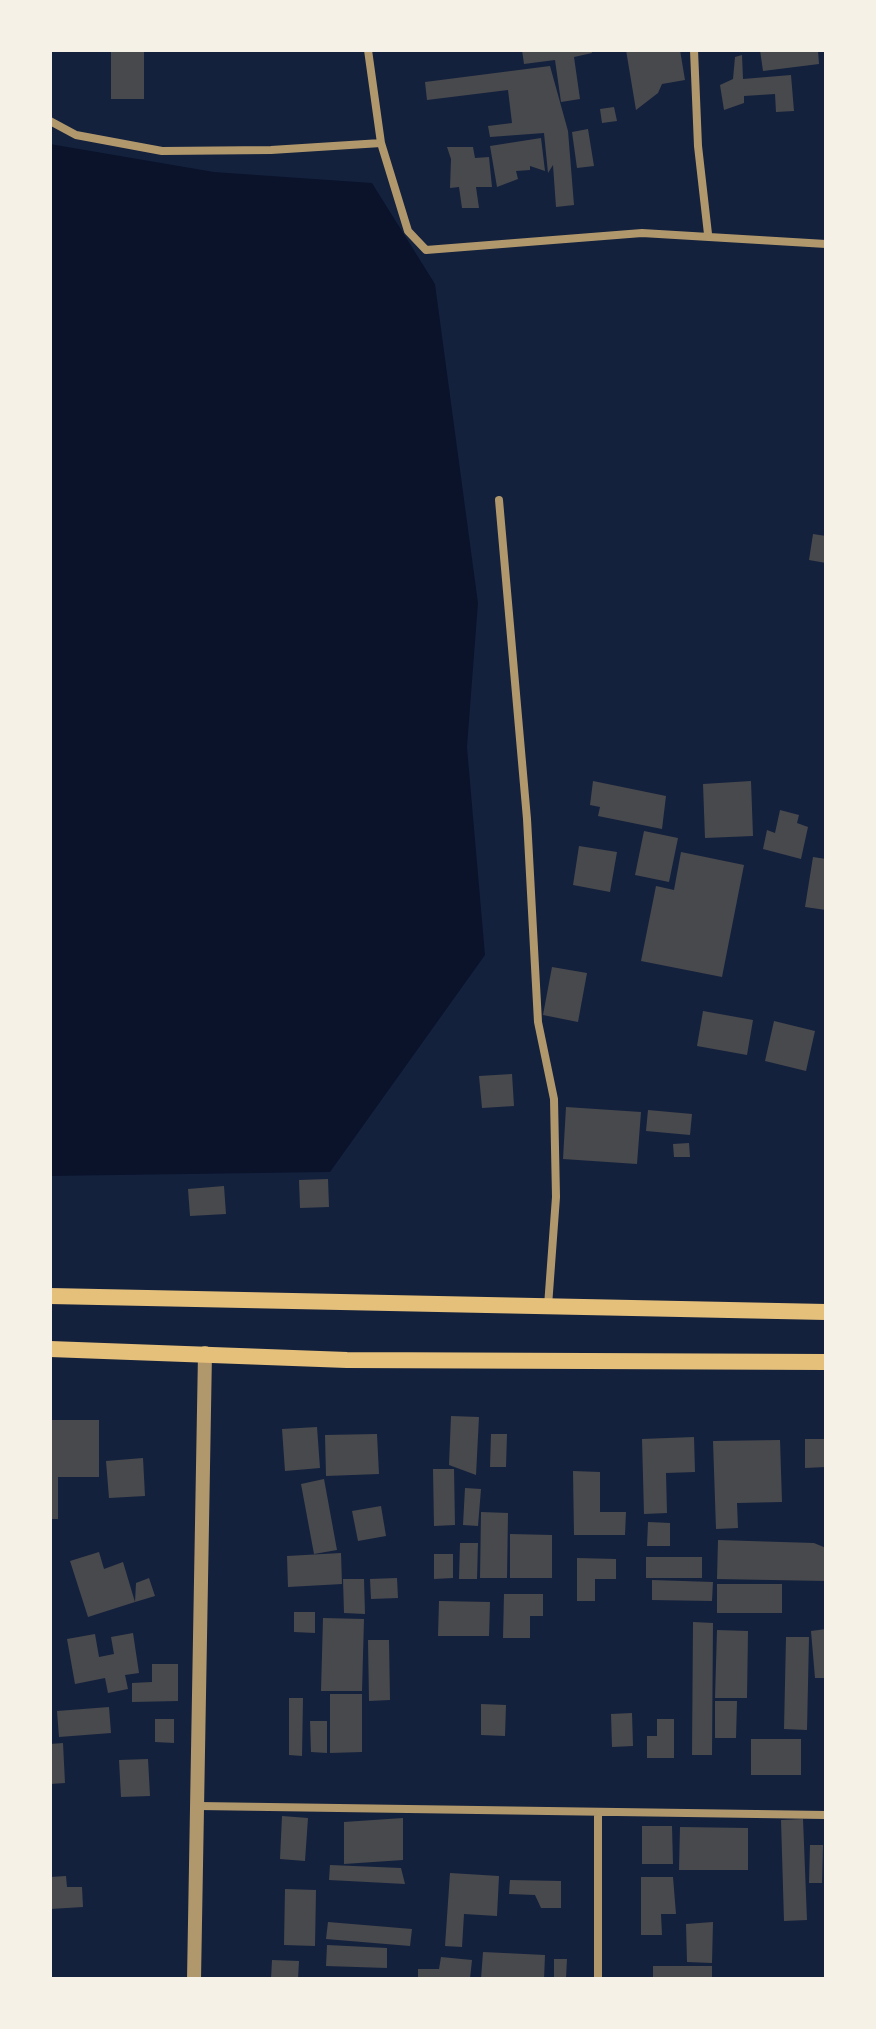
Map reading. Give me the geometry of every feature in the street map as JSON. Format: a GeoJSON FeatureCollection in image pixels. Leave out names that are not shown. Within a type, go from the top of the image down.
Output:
{"type":"FeatureCollection","features":[{"type":"Feature","properties":{"kind":"main road"},"geometry":{"type":"LineString","coordinates":[[50,1296],[826,1312]]}},
{"type":"Feature","properties":{"kind":"main road"},"geometry":{"type":"LineString","coordinates":[[50,1349],[347,1360],[826,1362]]}},
{"type":"Feature","properties":{"kind":"street"},"geometry":{"type":"LineString","coordinates":[[368,50],[381,143],[408,231],[426,250],[642,233],[708,234],[826,244]]}},
{"type":"Feature","properties":{"kind":"street"},"geometry":{"type":"LineString","coordinates":[[694,50],[698,146],[708,234]]}},
{"type":"Feature","properties":{"kind":"street"},"geometry":{"type":"LineString","coordinates":[[50,121],[76,135],[162,151],[271,150],[381,143]]}},
{"type":"Feature","properties":{"kind":"street"},"geometry":{"type":"LineString","coordinates":[[499,500],[524,789],[538,1022],[554,1099],[556,1197],[547,1307]]}},
{"type":"Feature","properties":{"kind":"street"},"geometry":{"type":"LineString","coordinates":[[194,1979],[205,1353]]}},
{"type":"Feature","properties":{"kind":"street"},"geometry":{"type":"LineString","coordinates":[[199,1806],[826,1815]]}},
{"type":"Feature","properties":{"kind":"street"},"geometry":{"type":"LineString","coordinates":[[598,1814],[598,1979]]}},
{"type":"Feature","properties":{"kind":"water"},"geometry":{"type":"Polygon","coordinates":[[[50,144],[214,172],[372,183],[435,284],[478,603],[467,747],[485,955],[330,1172],[50,1176],[50,144]]]}},
{"type":"Feature","properties":{"kind":"building"},"geometry":{"type":"Polygon","coordinates":[[[111,50],[144,50],[144,99],[111,99],[111,50]]]}},
{"type":"Feature","properties":{"kind":"building"},"geometry":{"type":"Polygon","coordinates":[[[522,50],[591,50],[592,53],[574,57],[580,99],[561,102],[555,60],[524,64],[522,50]]]}},
{"type":"Feature","properties":{"kind":"building"},"geometry":{"type":"Polygon","coordinates":[[[626,50],[680,50],[685,80],[662,84],[658,93],[636,110],[626,50]]]}},
{"type":"Feature","properties":{"kind":"building"},"geometry":{"type":"Polygon","coordinates":[[[760,50],[818,50],[819,64],[763,71],[760,50]]]}},
{"type":"Feature","properties":{"kind":"building"},"geometry":{"type":"Polygon","coordinates":[[[742,55],[743,79],[791,75],[794,111],[776,112],[775,94],[744,96],[744,103],[724,110],[720,85],[733,79],[735,57],[742,55]]]}},
{"type":"Feature","properties":{"kind":"building"},"geometry":{"type":"Polygon","coordinates":[[[550,66],[568,131],[574,205],[556,207],[553,165],[548,173],[544,133],[490,137],[488,126],[512,123],[508,90],[427,100],[425,82],[550,66]]]}},
{"type":"Feature","properties":{"kind":"building"},"geometry":{"type":"Polygon","coordinates":[[[614,107],[617,121],[602,123],[600,109],[614,107]]]}},
{"type":"Feature","properties":{"kind":"building"},"geometry":{"type":"Polygon","coordinates":[[[588,129],[594,166],[577,168],[572,132],[588,129]]]}},
{"type":"Feature","properties":{"kind":"building"},"geometry":{"type":"Polygon","coordinates":[[[541,138],[545,171],[530,166],[530,170],[516,171],[518,179],[497,187],[490,146],[541,138]]]}},
{"type":"Feature","properties":{"kind":"building"},"geometry":{"type":"Polygon","coordinates":[[[447,147],[473,147],[475,158],[489,157],[492,187],[476,187],[479,208],[462,208],[459,187],[450,188],[451,159],[447,147]]]}},
{"type":"Feature","properties":{"kind":"building"},"geometry":{"type":"Polygon","coordinates":[[[813,534],[826,536],[826,563],[809,560],[813,534]]]}},
{"type":"Feature","properties":{"kind":"building"},"geometry":{"type":"Polygon","coordinates":[[[593,781],[666,796],[662,829],[598,816],[600,807],[590,805],[593,781]]]}},
{"type":"Feature","properties":{"kind":"building"},"geometry":{"type":"Polygon","coordinates":[[[751,781],[753,836],[705,838],[703,784],[751,781]]]}},
{"type":"Feature","properties":{"kind":"building"},"geometry":{"type":"Polygon","coordinates":[[[780,810],[799,815],[797,823],[808,827],[801,859],[763,849],[767,830],[775,833],[780,810]]]}},
{"type":"Feature","properties":{"kind":"building"},"geometry":{"type":"Polygon","coordinates":[[[644,831],[678,838],[669,882],[635,875],[644,831]]]}},
{"type":"Feature","properties":{"kind":"building"},"geometry":{"type":"Polygon","coordinates":[[[579,846],[617,852],[610,892],[573,885],[579,846]]]}},
{"type":"Feature","properties":{"kind":"building"},"geometry":{"type":"Polygon","coordinates":[[[681,852],[744,865],[722,977],[641,961],[656,886],[674,890],[681,852]]]}},
{"type":"Feature","properties":{"kind":"building"},"geometry":{"type":"Polygon","coordinates":[[[813,857],[826,859],[826,910],[805,907],[813,857]]]}},
{"type":"Feature","properties":{"kind":"building"},"geometry":{"type":"Polygon","coordinates":[[[552,967],[587,973],[578,1022],[543,1015],[552,967]]]}},
{"type":"Feature","properties":{"kind":"building"},"geometry":{"type":"Polygon","coordinates":[[[703,1011],[753,1020],[747,1055],[697,1046],[703,1011]]]}},
{"type":"Feature","properties":{"kind":"building"},"geometry":{"type":"Polygon","coordinates":[[[774,1021],[815,1031],[806,1071],[765,1061],[774,1021]]]}},
{"type":"Feature","properties":{"kind":"building"},"geometry":{"type":"Polygon","coordinates":[[[512,1074],[514,1106],[482,1108],[479,1076],[512,1074]]]}},
{"type":"Feature","properties":{"kind":"building"},"geometry":{"type":"Polygon","coordinates":[[[566,1107],[641,1112],[637,1164],[563,1159],[566,1107]]]}},
{"type":"Feature","properties":{"kind":"building"},"geometry":{"type":"Polygon","coordinates":[[[648,1110],[692,1114],[690,1135],[646,1131],[648,1110]]]}},
{"type":"Feature","properties":{"kind":"building"},"geometry":{"type":"Polygon","coordinates":[[[689,1143],[690,1157],[674,1157],[673,1144],[689,1143]]]}},
{"type":"Feature","properties":{"kind":"building"},"geometry":{"type":"Polygon","coordinates":[[[328,1179],[329,1207],[300,1208],[299,1180],[328,1179]]]}},
{"type":"Feature","properties":{"kind":"building"},"geometry":{"type":"Polygon","coordinates":[[[224,1186],[226,1214],[190,1216],[188,1189],[224,1186]]]}},
{"type":"Feature","properties":{"kind":"building"},"geometry":{"type":"Polygon","coordinates":[[[451,1416],[479,1417],[476,1475],[449,1465],[451,1416]]]}},
{"type":"Feature","properties":{"kind":"building"},"geometry":{"type":"Polygon","coordinates":[[[50,1420],[99,1420],[99,1477],[58,1477],[58,1519],[50,1519],[50,1420]]]}},
{"type":"Feature","properties":{"kind":"building"},"geometry":{"type":"Polygon","coordinates":[[[317,1427],[320,1468],[285,1471],[282,1429],[317,1427]]]}},
{"type":"Feature","properties":{"kind":"building"},"geometry":{"type":"Polygon","coordinates":[[[377,1434],[379,1474],[326,1476],[325,1435],[377,1434]]]}},
{"type":"Feature","properties":{"kind":"building"},"geometry":{"type":"Polygon","coordinates":[[[491,1434],[507,1434],[506,1467],[490,1467],[491,1434]]]}},
{"type":"Feature","properties":{"kind":"building"},"geometry":{"type":"Polygon","coordinates":[[[694,1437],[695,1472],[666,1473],[667,1513],[644,1514],[642,1439],[694,1437]]]}},
{"type":"Feature","properties":{"kind":"building"},"geometry":{"type":"Polygon","coordinates":[[[805,1439],[826,1439],[826,1467],[805,1468],[805,1439]]]}},
{"type":"Feature","properties":{"kind":"building"},"geometry":{"type":"Polygon","coordinates":[[[780,1440],[782,1502],[737,1503],[738,1528],[716,1529],[713,1441],[780,1440]]]}},
{"type":"Feature","properties":{"kind":"building"},"geometry":{"type":"Polygon","coordinates":[[[143,1458],[145,1496],[109,1498],[106,1461],[143,1458]]]}},
{"type":"Feature","properties":{"kind":"building"},"geometry":{"type":"Polygon","coordinates":[[[433,1469],[454,1469],[455,1525],[434,1526],[433,1469]]]}},
{"type":"Feature","properties":{"kind":"building"},"geometry":{"type":"Polygon","coordinates":[[[573,1471],[600,1472],[600,1512],[626,1512],[625,1535],[574,1535],[573,1471]]]}},
{"type":"Feature","properties":{"kind":"building"},"geometry":{"type":"Polygon","coordinates":[[[324,1479],[337,1550],[314,1554],[301,1484],[324,1479]]]}},
{"type":"Feature","properties":{"kind":"building"},"geometry":{"type":"Polygon","coordinates":[[[465,1488],[481,1489],[478,1526],[463,1525],[465,1488]]]}},
{"type":"Feature","properties":{"kind":"building"},"geometry":{"type":"Polygon","coordinates":[[[381,1506],[386,1536],[358,1541],[352,1511],[381,1506]]]}},
{"type":"Feature","properties":{"kind":"building"},"geometry":{"type":"Polygon","coordinates":[[[481,1512],[508,1513],[507,1578],[480,1578],[481,1512]]]}},
{"type":"Feature","properties":{"kind":"building"},"geometry":{"type":"Polygon","coordinates":[[[648,1522],[670,1523],[670,1546],[647,1546],[648,1522]]]}},
{"type":"Feature","properties":{"kind":"building"},"geometry":{"type":"Polygon","coordinates":[[[510,1534],[552,1535],[552,1578],[510,1578],[510,1534]]]}},
{"type":"Feature","properties":{"kind":"building"},"geometry":{"type":"Polygon","coordinates":[[[718,1540],[814,1543],[826,1548],[826,1581],[717,1579],[718,1540]]]}},
{"type":"Feature","properties":{"kind":"building"},"geometry":{"type":"Polygon","coordinates":[[[460,1543],[478,1543],[477,1579],[459,1579],[460,1543]]]}},
{"type":"Feature","properties":{"kind":"building"},"geometry":{"type":"Polygon","coordinates":[[[99,1552],[104,1569],[123,1562],[135,1602],[88,1617],[70,1561],[99,1552]]]}},
{"type":"Feature","properties":{"kind":"building"},"geometry":{"type":"Polygon","coordinates":[[[341,1553],[342,1584],[288,1587],[287,1556],[341,1553]]]}},
{"type":"Feature","properties":{"kind":"building"},"geometry":{"type":"Polygon","coordinates":[[[434,1554],[453,1554],[453,1578],[434,1579],[434,1554]]]}},
{"type":"Feature","properties":{"kind":"building"},"geometry":{"type":"Polygon","coordinates":[[[646,1557],[702,1557],[702,1578],[646,1578],[646,1557]]]}},
{"type":"Feature","properties":{"kind":"building"},"geometry":{"type":"Polygon","coordinates":[[[577,1558],[616,1559],[616,1579],[595,1579],[595,1601],[577,1601],[577,1558]]]}},
{"type":"Feature","properties":{"kind":"building"},"geometry":{"type":"Polygon","coordinates":[[[149,1578],[155,1596],[135,1602],[136,1583],[149,1578]]]}},
{"type":"Feature","properties":{"kind":"building"},"geometry":{"type":"Polygon","coordinates":[[[397,1578],[398,1598],[371,1599],[370,1579],[397,1578]]]}},
{"type":"Feature","properties":{"kind":"building"},"geometry":{"type":"Polygon","coordinates":[[[343,1579],[364,1579],[365,1614],[344,1613],[343,1579]]]}},
{"type":"Feature","properties":{"kind":"building"},"geometry":{"type":"Polygon","coordinates":[[[652,1580],[713,1582],[712,1601],[652,1600],[652,1580]]]}},
{"type":"Feature","properties":{"kind":"building"},"geometry":{"type":"Polygon","coordinates":[[[717,1584],[782,1584],[782,1613],[717,1613],[717,1584]]]}},
{"type":"Feature","properties":{"kind":"building"},"geometry":{"type":"Polygon","coordinates":[[[504,1594],[543,1594],[543,1616],[530,1616],[530,1638],[503,1638],[504,1594]]]}},
{"type":"Feature","properties":{"kind":"building"},"geometry":{"type":"Polygon","coordinates":[[[439,1601],[490,1602],[489,1636],[438,1636],[439,1601]]]}},
{"type":"Feature","properties":{"kind":"building"},"geometry":{"type":"Polygon","coordinates":[[[294,1612],[315,1612],[315,1633],[294,1632],[294,1612]]]}},
{"type":"Feature","properties":{"kind":"building"},"geometry":{"type":"Polygon","coordinates":[[[323,1618],[364,1619],[362,1691],[321,1691],[323,1618]]]}},
{"type":"Feature","properties":{"kind":"building"},"geometry":{"type":"Polygon","coordinates":[[[693,1622],[713,1623],[712,1755],[692,1755],[693,1622]]]}},
{"type":"Feature","properties":{"kind":"building"},"geometry":{"type":"Polygon","coordinates":[[[826,1629],[826,1678],[815,1678],[811,1631],[826,1629]]]}},
{"type":"Feature","properties":{"kind":"building"},"geometry":{"type":"Polygon","coordinates":[[[717,1630],[748,1631],[747,1698],[715,1698],[717,1630]]]}},
{"type":"Feature","properties":{"kind":"building"},"geometry":{"type":"Polygon","coordinates":[[[133,1633],[139,1673],[125,1675],[128,1689],[108,1693],[105,1678],[75,1684],[67,1639],[95,1634],[99,1657],[114,1654],[111,1637],[133,1633]]]}},
{"type":"Feature","properties":{"kind":"building"},"geometry":{"type":"Polygon","coordinates":[[[786,1637],[809,1637],[807,1730],[784,1729],[786,1637]]]}},
{"type":"Feature","properties":{"kind":"building"},"geometry":{"type":"Polygon","coordinates":[[[368,1640],[389,1640],[390,1700],[369,1701],[368,1640]]]}},
{"type":"Feature","properties":{"kind":"building"},"geometry":{"type":"Polygon","coordinates":[[[152,1664],[178,1664],[178,1701],[132,1702],[132,1683],[152,1682],[152,1664]]]}},
{"type":"Feature","properties":{"kind":"building"},"geometry":{"type":"Polygon","coordinates":[[[330,1694],[362,1694],[362,1752],[330,1753],[330,1694]]]}},
{"type":"Feature","properties":{"kind":"building"},"geometry":{"type":"Polygon","coordinates":[[[289,1698],[303,1698],[302,1756],[289,1755],[289,1698]]]}},
{"type":"Feature","properties":{"kind":"building"},"geometry":{"type":"Polygon","coordinates":[[[715,1701],[737,1701],[736,1738],[715,1738],[715,1701]]]}},
{"type":"Feature","properties":{"kind":"building"},"geometry":{"type":"Polygon","coordinates":[[[481,1704],[506,1705],[505,1736],[481,1735],[481,1704]]]}},
{"type":"Feature","properties":{"kind":"building"},"geometry":{"type":"Polygon","coordinates":[[[109,1707],[111,1733],[59,1737],[57,1711],[109,1707]]]}},
{"type":"Feature","properties":{"kind":"building"},"geometry":{"type":"Polygon","coordinates":[[[632,1713],[633,1746],[612,1747],[611,1714],[632,1713]]]}},
{"type":"Feature","properties":{"kind":"building"},"geometry":{"type":"Polygon","coordinates":[[[155,1719],[174,1719],[174,1743],[155,1742],[155,1719]]]}},
{"type":"Feature","properties":{"kind":"building"},"geometry":{"type":"Polygon","coordinates":[[[657,1719],[674,1719],[674,1758],[647,1758],[647,1736],[657,1736],[657,1719]]]}},
{"type":"Feature","properties":{"kind":"building"},"geometry":{"type":"Polygon","coordinates":[[[310,1721],[327,1721],[327,1753],[311,1752],[310,1721]]]}},
{"type":"Feature","properties":{"kind":"building"},"geometry":{"type":"Polygon","coordinates":[[[751,1739],[801,1739],[801,1775],[751,1775],[751,1739]]]}},
{"type":"Feature","properties":{"kind":"building"},"geometry":{"type":"Polygon","coordinates":[[[63,1743],[65,1783],[50,1784],[50,1744],[63,1743]]]}},
{"type":"Feature","properties":{"kind":"building"},"geometry":{"type":"Polygon","coordinates":[[[148,1759],[150,1796],[121,1797],[119,1760],[148,1759]]]}},
{"type":"Feature","properties":{"kind":"building"},"geometry":{"type":"Polygon","coordinates":[[[282,1816],[308,1818],[305,1861],[280,1859],[282,1816]]]}},
{"type":"Feature","properties":{"kind":"building"},"geometry":{"type":"Polygon","coordinates":[[[403,1818],[403,1860],[344,1864],[344,1822],[403,1818]]]}},
{"type":"Feature","properties":{"kind":"building"},"geometry":{"type":"Polygon","coordinates":[[[803,1819],[807,1920],[784,1921],[781,1820],[803,1819]]]}},
{"type":"Feature","properties":{"kind":"building"},"geometry":{"type":"Polygon","coordinates":[[[642,1826],[672,1826],[673,1864],[642,1864],[642,1826]]]}},
{"type":"Feature","properties":{"kind":"building"},"geometry":{"type":"Polygon","coordinates":[[[680,1827],[748,1828],[748,1870],[679,1870],[680,1827]]]}},
{"type":"Feature","properties":{"kind":"building"},"geometry":{"type":"Polygon","coordinates":[[[810,1845],[823,1845],[822,1883],[809,1883],[810,1845]]]}},
{"type":"Feature","properties":{"kind":"building"},"geometry":{"type":"Polygon","coordinates":[[[330,1865],[401,1868],[405,1884],[329,1880],[330,1865]]]}},
{"type":"Feature","properties":{"kind":"building"},"geometry":{"type":"Polygon","coordinates":[[[450,1873],[499,1876],[497,1916],[464,1914],[462,1947],[445,1946],[450,1873]]]}},
{"type":"Feature","properties":{"kind":"building"},"geometry":{"type":"Polygon","coordinates":[[[66,1876],[67,1887],[82,1887],[83,1907],[50,1909],[50,1877],[66,1876]]]}},
{"type":"Feature","properties":{"kind":"building"},"geometry":{"type":"Polygon","coordinates":[[[641,1877],[673,1877],[676,1914],[661,1914],[662,1935],[641,1935],[641,1877]]]}},
{"type":"Feature","properties":{"kind":"building"},"geometry":{"type":"Polygon","coordinates":[[[510,1880],[561,1881],[561,1908],[541,1908],[535,1895],[509,1894],[510,1880]]]}},
{"type":"Feature","properties":{"kind":"building"},"geometry":{"type":"Polygon","coordinates":[[[285,1889],[316,1890],[315,1946],[284,1945],[285,1889]]]}},
{"type":"Feature","properties":{"kind":"building"},"geometry":{"type":"Polygon","coordinates":[[[328,1922],[412,1929],[410,1946],[326,1939],[328,1922]]]}},
{"type":"Feature","properties":{"kind":"building"},"geometry":{"type":"Polygon","coordinates":[[[713,1922],[712,1963],[687,1962],[686,1924],[713,1922]]]}},
{"type":"Feature","properties":{"kind":"building"},"geometry":{"type":"Polygon","coordinates":[[[327,1945],[387,1948],[387,1968],[326,1966],[327,1945]]]}},
{"type":"Feature","properties":{"kind":"building"},"geometry":{"type":"Polygon","coordinates":[[[483,1952],[545,1955],[544,1979],[481,1979],[483,1952]]]}},
{"type":"Feature","properties":{"kind":"building"},"geometry":{"type":"Polygon","coordinates":[[[441,1957],[472,1960],[470,1979],[418,1979],[418,1969],[439,1969],[441,1957]]]}},
{"type":"Feature","properties":{"kind":"building"},"geometry":{"type":"Polygon","coordinates":[[[554,1959],[567,1959],[566,1978],[554,1977],[554,1959]]]}},
{"type":"Feature","properties":{"kind":"building"},"geometry":{"type":"Polygon","coordinates":[[[272,1960],[299,1961],[298,1979],[271,1979],[272,1960]]]}},
{"type":"Feature","properties":{"kind":"building"},"geometry":{"type":"Polygon","coordinates":[[[653,1966],[712,1966],[712,1979],[653,1979],[653,1966]]]}}]}
